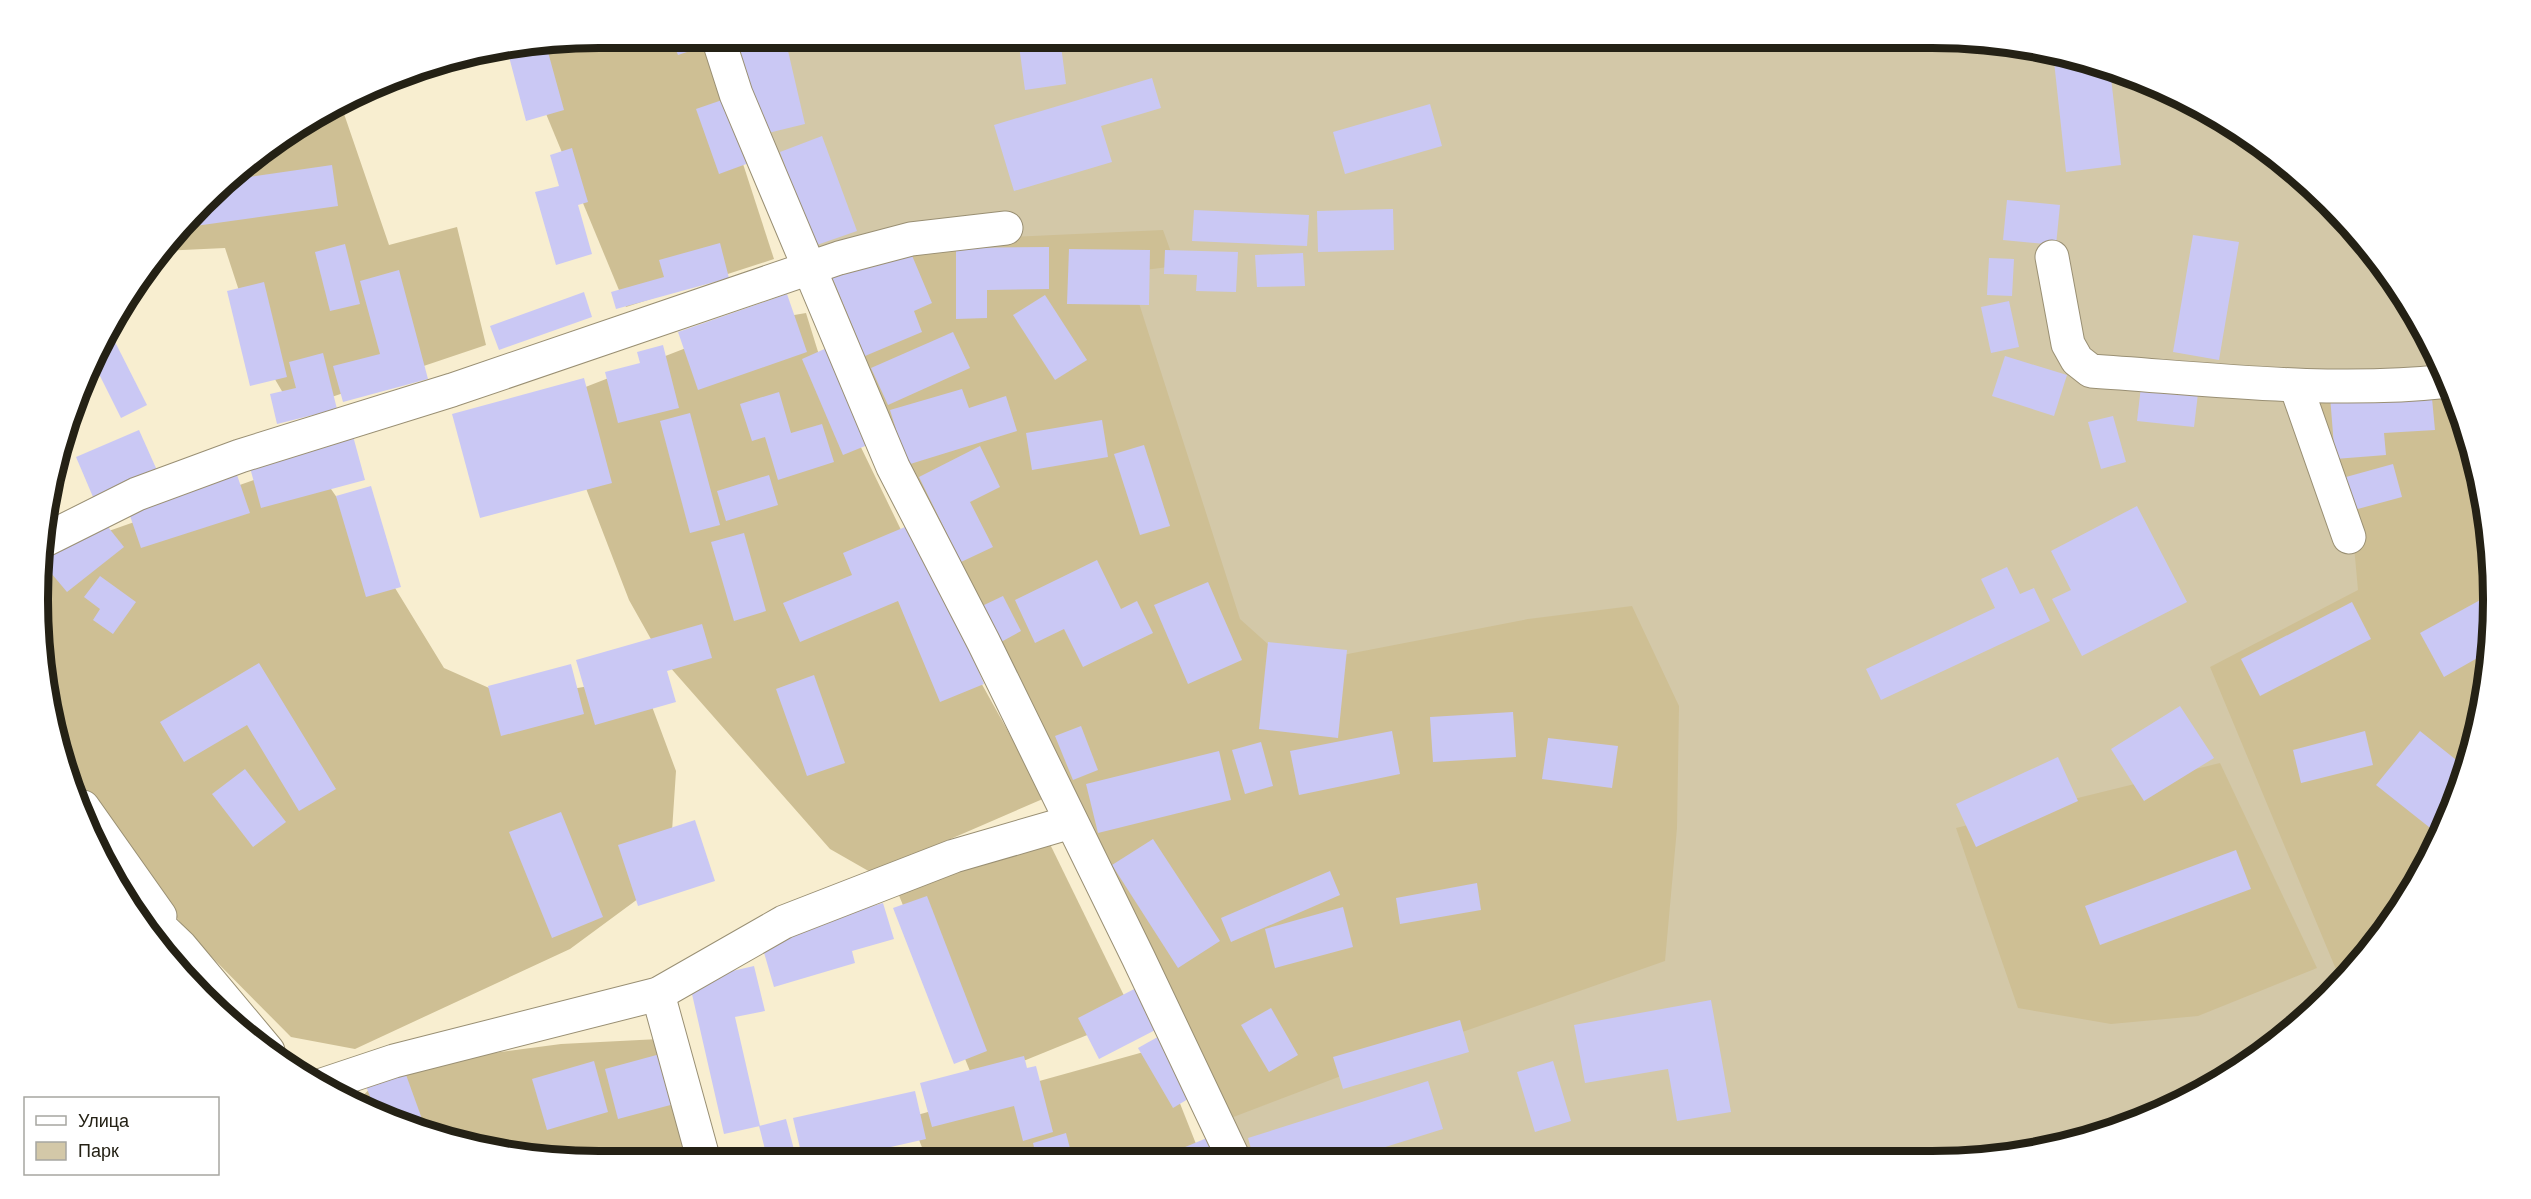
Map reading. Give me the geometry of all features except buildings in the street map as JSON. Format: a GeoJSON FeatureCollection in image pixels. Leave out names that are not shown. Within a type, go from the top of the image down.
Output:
{"type":"FeatureCollection","features":[{"type":"Feature","properties":{"kind":"street"},"geometry":{"type":"LineString","coordinates":[[721,48],[736,94],[893,467],[983,641],[1230,1151]]}},
{"type":"Feature","properties":{"kind":"street"},"geometry":{"type":"LineString","coordinates":[[52,536],[137,494],[240,456],[452,390],[839,258],[911,239],[1006,228]]}},
{"type":"Feature","properties":{"kind":"street"},"geometry":{"type":"LineString","coordinates":[[2052,257],[2068,344],[2077,360],[2091,371],[2296,386],[2396,385],[2438,382]]}},
{"type":"Feature","properties":{"kind":"street"},"geometry":{"type":"LineString","coordinates":[[2296,386],[2349,537]]}},
{"type":"Feature","properties":{"kind":"street"},"geometry":{"type":"LineString","coordinates":[[332,1082],[394,1061],[658,994],[784,922],[954,856],[1071,822]]}},
{"type":"Feature","properties":{"kind":"street"},"geometry":{"type":"LineString","coordinates":[[99,829],[181,947],[239,1017]]}},
{"type":"Feature","properties":{"kind":"street"},"geometry":{"type":"LineString","coordinates":[[147,915],[181,947]]}},
{"type":"Feature","properties":{"kind":"street"},"geometry":{"type":"LineString","coordinates":[[658,994],[701,1151]]}},
{"type":"Feature","properties":{"kind":"green space"},"geometry":{"type":"Polygon","coordinates":[[[725,48],[1931,48],[2003,53],[2039,59],[2109,77],[2143,90],[2207,122],[2238,141],[2295,185],[2346,236],[2369,264],[2390,293],[2426,356],[2454,422],[2464,457],[2472,492],[2482,563],[2482,636],[2478,671],[2472,707],[2457,766],[2405,882],[2369,935],[2346,963],[2295,1014],[2267,1037],[2207,1077],[2143,1109],[2109,1122],[2039,1140],[1968,1150],[1236,1151],[725,48]]]}},
{"type":"Feature","properties":{"kind":"shaded area"},"geometry":{"type":"Polygon","coordinates":[[[705,48],[774,259],[626,307],[521,54],[563,49],[705,48]]]}},
{"type":"Feature","properties":{"kind":"shaded area"},"geometry":{"type":"Polygon","coordinates":[[[343,112],[389,245],[457,227],[486,345],[293,410],[259,352],[225,248],[173,250],[210,210],[264,162],[293,141],[343,112]]]}},
{"type":"Feature","properties":{"kind":"shaded area"},"geometry":{"type":"Polygon","coordinates":[[[1163,230],[1176,266],[1129,272],[1240,619],[1291,665],[1528,619],[1632,606],[1679,706],[1677,828],[1665,961],[1391,1057],[1223,1121],[795,265],[905,242],[1163,230]]]}},
{"type":"Feature","properties":{"kind":"shaded area"},"geometry":{"type":"Polygon","coordinates":[[[806,313],[824,371],[934,598],[1045,798],[872,873],[830,849],[661,657],[629,600],[552,400],[753,322],[806,313]]]}},
{"type":"Feature","properties":{"kind":"shaded area"},"geometry":{"type":"Polygon","coordinates":[[[2295,379],[2439,385],[2464,457],[2472,492],[2482,563],[2482,636],[2472,707],[2454,777],[2426,843],[2390,906],[2337,972],[2210,667],[2358,590],[2352,524],[2295,379]]]}},
{"type":"Feature","properties":{"kind":"shaded area"},"geometry":{"type":"Polygon","coordinates":[[[311,460],[362,534],[444,668],[514,699],[641,677],[676,771],[669,876],[570,949],[355,1049],[291,1037],[189,934],[83,792],[67,742],[53,671],[48,600],[50,551],[311,460]]]}},
{"type":"Feature","properties":{"kind":"shaded area"},"geometry":{"type":"Polygon","coordinates":[[[2220,763],[2317,968],[2198,1016],[2111,1024],[2018,1008],[1956,828],[2220,763]]]}},
{"type":"Feature","properties":{"kind":"shaded area"},"geometry":{"type":"Polygon","coordinates":[[[1047,838],[1134,1016],[974,1081],[896,888],[1047,838]]]}},
{"type":"Feature","properties":{"kind":"shaded area"},"geometry":{"type":"Polygon","coordinates":[[[679,1038],[705,1151],[563,1150],[528,1146],[492,1140],[422,1122],[362,1097],[394,1066],[561,1044],[679,1038]]]}},
{"type":"Feature","properties":{"kind":"shaded area"},"geometry":{"type":"Polygon","coordinates":[[[1158,1048],[1199,1151],[923,1151],[910,1117],[1158,1048]]]}}]}
